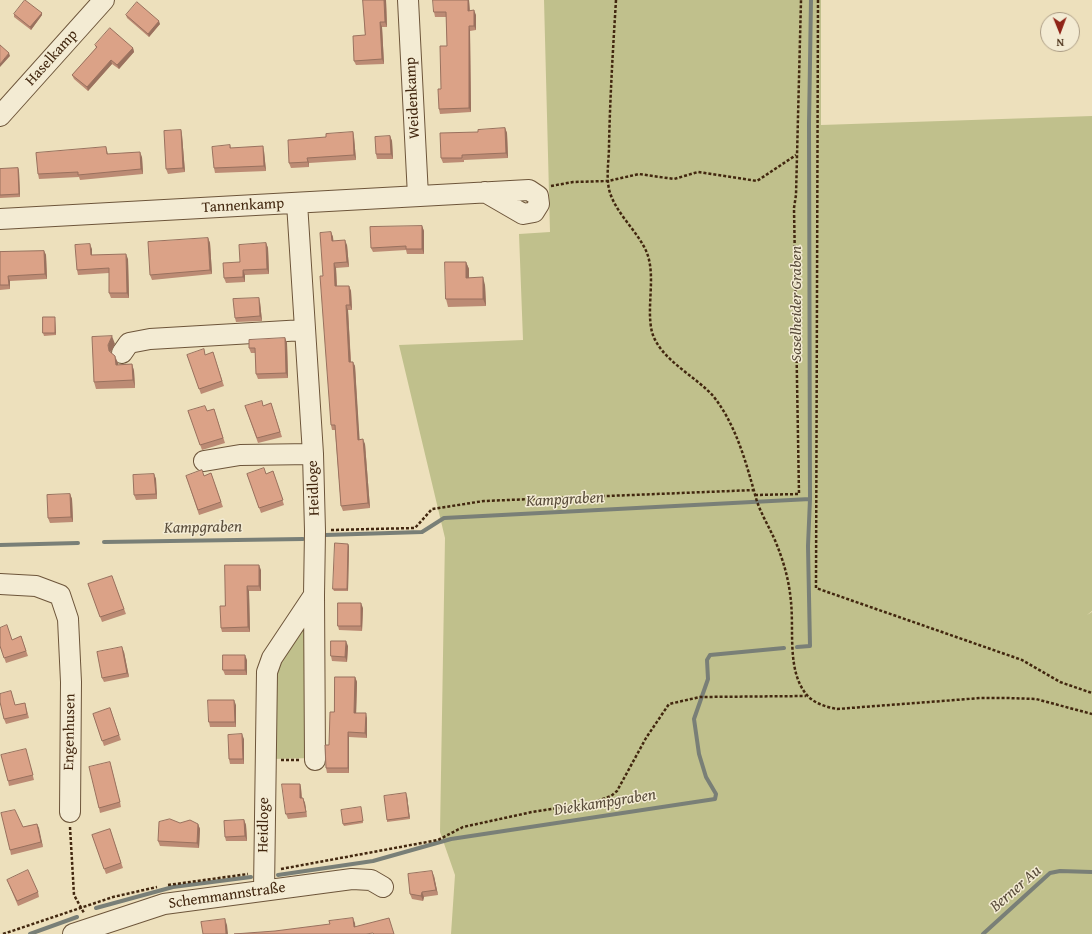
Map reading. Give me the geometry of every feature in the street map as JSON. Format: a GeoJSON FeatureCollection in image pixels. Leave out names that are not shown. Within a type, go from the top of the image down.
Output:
{"type":"FeatureCollection","features":[{"type":"Feature","properties":{"kind":"street","name":"Haselkamp"},"geometry":{"type":"LineString","coordinates":[[0,116],[104,0]]}},
{"type":"Feature","properties":{"kind":"street","name":"Weidenkamp"},"geometry":{"type":"LineString","coordinates":[[408,0],[418,196]]}},
{"type":"Feature","properties":{"kind":"street","name":"Tannenkamp"},"geometry":{"type":"LineString","coordinates":[[0,219],[485,192],[527,215],[537,210],[539,204],[538,196]]}},
{"type":"Feature","properties":{"kind":"street","name":"Heidloge"},"geometry":{"type":"LineString","coordinates":[[263,881],[267,672],[272,658],[314,595],[315,530],[313,454],[297,203]]}},
{"type":"Feature","properties":{"kind":"street"},"geometry":{"type":"LineString","coordinates":[[122,353],[129,344],[150,339],[304,330]]}},
{"type":"Feature","properties":{"kind":"street"},"geometry":{"type":"LineString","coordinates":[[204,460],[240,455],[313,454]]}},
{"type":"Feature","properties":{"kind":"street","name":"Engenhusen"},"geometry":{"type":"LineString","coordinates":[[0,584],[36,586],[60,595],[68,619],[71,682],[70,812]]}},
{"type":"Feature","properties":{"kind":"street"},"geometry":{"type":"LineString","coordinates":[[314,595],[315,760]]}},
{"type":"Feature","properties":{"kind":"street","name":"Schemmannstraße"},"geometry":{"type":"LineString","coordinates":[[73,934],[164,904],[263,881],[372,880],[383,887]]}},
{"type":"Feature","properties":{"kind":"path"},"geometry":{"type":"LineString","coordinates":[[616,0],[608,181],[610,191],[614,202],[642,242],[648,256],[652,332],[670,358],[713,397],[731,423],[741,445],[755,490],[755,495],[784,562],[791,602],[795,666],[799,682],[806,696]]}},
{"type":"Feature","properties":{"kind":"path"},"geometry":{"type":"LineString","coordinates":[[755,495],[799,494],[794,208],[796,195],[801,0]]}},
{"type":"Feature","properties":{"kind":"path"},"geometry":{"type":"LineString","coordinates":[[818,0],[816,588],[1022,660],[1060,682],[1092,693]]}},
{"type":"Feature","properties":{"kind":"path"},"geometry":{"type":"LineString","coordinates":[[538,196],[542,188],[558,184],[608,181],[638,174],[674,179],[698,172],[757,181],[796,155]]}},
{"type":"Feature","properties":{"kind":"path"},"geometry":{"type":"LineString","coordinates":[[315,530],[415,528],[432,509],[484,501],[755,490]]}},
{"type":"Feature","properties":{"kind":"path"},"geometry":{"type":"LineString","coordinates":[[263,881],[438,840],[450,833],[470,825],[532,812],[592,803],[611,796],[617,791],[646,738],[669,704],[700,697],[806,696],[825,707],[837,709],[981,698],[1036,699],[1092,714]]}},
{"type":"Feature","properties":{"kind":"path"},"geometry":{"type":"LineString","coordinates":[[266,760],[315,760]]}},
{"type":"Feature","properties":{"kind":"path"},"geometry":{"type":"LineString","coordinates":[[70,812],[74,895],[92,927]]}},
{"type":"Feature","properties":{"kind":"green space"},"geometry":{"type":"Polygon","coordinates":[[[544,0],[821,0],[821,125],[1092,116],[1092,611],[1087,615],[1092,612],[1092,934],[451,934],[455,875],[440,832],[445,538],[399,345],[523,340],[519,234],[550,232],[544,0]]]}},
{"type":"Feature","properties":{"kind":"green space"},"geometry":{"type":"Polygon","coordinates":[[[311,615],[313,758],[271,759],[270,678],[311,615]]]}},
{"type":"Feature","properties":{"kind":"building"},"geometry":{"type":"Polygon","coordinates":[[[25,0],[42,13],[30,27],[14,14],[25,0]]]}},
{"type":"Feature","properties":{"kind":"building"},"geometry":{"type":"Polygon","coordinates":[[[363,0],[384,0],[385,22],[380,22],[382,59],[354,61],[353,36],[365,35],[363,0]]]}},
{"type":"Feature","properties":{"kind":"building"},"geometry":{"type":"Polygon","coordinates":[[[433,0],[468,0],[468,11],[474,10],[474,26],[469,26],[469,108],[439,109],[438,89],[441,89],[440,46],[447,46],[446,12],[434,12],[433,0]]]}},
{"type":"Feature","properties":{"kind":"building"},"geometry":{"type":"Polygon","coordinates":[[[137,2],[159,21],[148,34],[126,15],[137,2]]]}},
{"type":"Feature","properties":{"kind":"building"},"geometry":{"type":"Polygon","coordinates":[[[110,28],[133,48],[117,65],[111,60],[87,87],[72,75],[97,47],[95,45],[110,28]]]}},
{"type":"Feature","properties":{"kind":"building"},"geometry":{"type":"Polygon","coordinates":[[[0,45],[9,53],[0,64],[0,45]]]}},
{"type":"Feature","properties":{"kind":"building"},"geometry":{"type":"Polygon","coordinates":[[[505,128],[506,153],[462,155],[462,158],[441,158],[440,133],[478,132],[478,130],[505,128]]]}},
{"type":"Feature","properties":{"kind":"building"},"geometry":{"type":"Polygon","coordinates":[[[181,130],[183,168],[166,169],[164,131],[181,130]]]}},
{"type":"Feature","properties":{"kind":"building"},"geometry":{"type":"Polygon","coordinates":[[[353,132],[354,155],[307,158],[308,162],[289,163],[288,140],[326,137],[326,134],[353,132]]]}},
{"type":"Feature","properties":{"kind":"building"},"geometry":{"type":"Polygon","coordinates":[[[390,136],[391,154],[376,154],[375,137],[390,136]]]}},
{"type":"Feature","properties":{"kind":"building"},"geometry":{"type":"Polygon","coordinates":[[[230,145],[230,148],[263,146],[264,166],[214,168],[212,147],[230,145]]]}},
{"type":"Feature","properties":{"kind":"building"},"geometry":{"type":"Polygon","coordinates":[[[106,147],[107,154],[140,152],[141,169],[78,175],[78,172],[38,174],[36,153],[106,147]]]}},
{"type":"Feature","properties":{"kind":"building"},"geometry":{"type":"Polygon","coordinates":[[[18,168],[19,194],[0,195],[0,169],[18,168]]]}},
{"type":"Feature","properties":{"kind":"building"},"geometry":{"type":"Polygon","coordinates":[[[422,226],[422,249],[406,249],[406,246],[371,248],[370,227],[422,226]]]}},
{"type":"Feature","properties":{"kind":"building"},"geometry":{"type":"Polygon","coordinates":[[[331,232],[332,241],[345,240],[347,262],[334,263],[335,286],[349,286],[350,305],[346,305],[349,362],[353,362],[358,440],[363,439],[368,503],[341,506],[335,425],[331,425],[320,276],[323,276],[320,233],[331,232]]]}},
{"type":"Feature","properties":{"kind":"building"},"geometry":{"type":"Polygon","coordinates":[[[208,238],[210,270],[150,275],[148,242],[208,238]]]}},
{"type":"Feature","properties":{"kind":"building"},"geometry":{"type":"Polygon","coordinates":[[[266,243],[267,269],[243,270],[243,277],[224,278],[223,263],[240,262],[239,245],[266,243]]]}},
{"type":"Feature","properties":{"kind":"building"},"geometry":{"type":"Polygon","coordinates":[[[90,244],[91,255],[126,254],[127,293],[109,293],[109,268],[77,270],[75,245],[90,244]]]}},
{"type":"Feature","properties":{"kind":"building"},"geometry":{"type":"Polygon","coordinates":[[[44,251],[45,274],[8,276],[9,285],[0,285],[0,252],[44,251]]]}},
{"type":"Feature","properties":{"kind":"building"},"geometry":{"type":"Polygon","coordinates":[[[445,262],[466,262],[466,278],[483,277],[483,299],[446,299],[445,262]]]}},
{"type":"Feature","properties":{"kind":"building"},"geometry":{"type":"Polygon","coordinates":[[[259,298],[260,316],[235,318],[233,299],[259,298]]]}},
{"type":"Feature","properties":{"kind":"building"},"geometry":{"type":"Polygon","coordinates":[[[43,317],[55,317],[55,333],[43,333],[43,317]]]}},
{"type":"Feature","properties":{"kind":"building"},"geometry":{"type":"Polygon","coordinates":[[[112,336],[108,345],[109,351],[115,356],[116,365],[132,364],[133,380],[94,382],[92,337],[112,336]]]}},
{"type":"Feature","properties":{"kind":"building"},"geometry":{"type":"Polygon","coordinates":[[[285,338],[286,373],[256,374],[255,348],[249,348],[249,340],[285,338]]]}},
{"type":"Feature","properties":{"kind":"building"},"geometry":{"type":"Polygon","coordinates":[[[204,349],[205,355],[213,352],[222,381],[199,389],[187,355],[204,349]]]}},
{"type":"Feature","properties":{"kind":"building"},"geometry":{"type":"Polygon","coordinates":[[[262,401],[263,406],[271,403],[280,432],[257,438],[245,406],[262,401]]]}},
{"type":"Feature","properties":{"kind":"building"},"geometry":{"type":"Polygon","coordinates":[[[205,406],[207,411],[214,409],[223,438],[200,445],[188,411],[205,406]]]}},
{"type":"Feature","properties":{"kind":"building"},"geometry":{"type":"Polygon","coordinates":[[[264,468],[266,474],[273,471],[283,500],[259,508],[247,474],[264,468]]]}},
{"type":"Feature","properties":{"kind":"building"},"geometry":{"type":"Polygon","coordinates":[[[202,470],[204,476],[211,473],[221,502],[198,510],[186,476],[202,470]]]}},
{"type":"Feature","properties":{"kind":"building"},"geometry":{"type":"Polygon","coordinates":[[[154,474],[156,494],[134,495],[133,475],[154,474]]]}},
{"type":"Feature","properties":{"kind":"building"},"geometry":{"type":"Polygon","coordinates":[[[70,494],[71,517],[48,518],[47,495],[70,494]]]}},
{"type":"Feature","properties":{"kind":"building"},"geometry":{"type":"Polygon","coordinates":[[[335,543],[348,544],[347,589],[333,589],[335,543]]]}},
{"type":"Feature","properties":{"kind":"building"},"geometry":{"type":"Polygon","coordinates":[[[225,565],[259,565],[259,586],[247,586],[248,627],[221,628],[220,606],[225,606],[225,565]]]}},
{"type":"Feature","properties":{"kind":"building"},"geometry":{"type":"Polygon","coordinates":[[[112,576],[124,609],[100,617],[88,584],[112,576]]]}},
{"type":"Feature","properties":{"kind":"building"},"geometry":{"type":"Polygon","coordinates":[[[338,603],[361,603],[361,626],[338,626],[338,603]]]}},
{"type":"Feature","properties":{"kind":"building"},"geometry":{"type":"Polygon","coordinates":[[[7,625],[12,640],[21,636],[26,651],[4,658],[0,646],[0,628],[7,625]]]}},
{"type":"Feature","properties":{"kind":"building"},"geometry":{"type":"Polygon","coordinates":[[[331,641],[346,641],[345,657],[331,656],[331,641]]]}},
{"type":"Feature","properties":{"kind":"building"},"geometry":{"type":"Polygon","coordinates":[[[122,647],[127,673],[102,678],[97,652],[122,647]]]}},
{"type":"Feature","properties":{"kind":"building"},"geometry":{"type":"Polygon","coordinates":[[[223,655],[245,655],[245,670],[223,670],[223,655]]]}},
{"type":"Feature","properties":{"kind":"building"},"geometry":{"type":"Polygon","coordinates":[[[335,677],[355,677],[354,713],[366,713],[365,733],[348,732],[348,768],[326,768],[325,745],[329,745],[330,712],[334,712],[335,677]]]}},
{"type":"Feature","properties":{"kind":"building"},"geometry":{"type":"Polygon","coordinates":[[[11,691],[15,705],[25,703],[27,714],[4,719],[0,702],[0,694],[11,691]]]}},
{"type":"Feature","properties":{"kind":"building"},"geometry":{"type":"Polygon","coordinates":[[[208,700],[234,700],[235,722],[209,722],[208,700]]]}},
{"type":"Feature","properties":{"kind":"building"},"geometry":{"type":"Polygon","coordinates":[[[110,708],[119,735],[102,741],[93,714],[110,708]]]}},
{"type":"Feature","properties":{"kind":"building"},"geometry":{"type":"Polygon","coordinates":[[[242,734],[243,759],[229,759],[228,735],[242,734]]]}},
{"type":"Feature","properties":{"kind":"building"},"geometry":{"type":"Polygon","coordinates":[[[26,749],[33,775],[8,781],[1,755],[26,749]]]}},
{"type":"Feature","properties":{"kind":"building"},"geometry":{"type":"Polygon","coordinates":[[[110,762],[120,802],[99,808],[89,767],[110,762]]]}},
{"type":"Feature","properties":{"kind":"building"},"geometry":{"type":"Polygon","coordinates":[[[282,784],[300,784],[300,798],[303,798],[306,812],[286,814],[282,784]]]}},
{"type":"Feature","properties":{"kind":"building"},"geometry":{"type":"Polygon","coordinates":[[[406,793],[409,817],[387,820],[384,796],[406,793]]]}},
{"type":"Feature","properties":{"kind":"building"},"geometry":{"type":"Polygon","coordinates":[[[361,807],[363,821],[343,824],[341,810],[361,807]]]}},
{"type":"Feature","properties":{"kind":"building"},"geometry":{"type":"Polygon","coordinates":[[[15,810],[23,827],[37,824],[41,842],[10,850],[1,813],[15,810]]]}},
{"type":"Feature","properties":{"kind":"building"},"geometry":{"type":"Polygon","coordinates":[[[170,819],[180,823],[190,820],[198,824],[197,843],[158,841],[159,822],[170,819]]]}},
{"type":"Feature","properties":{"kind":"building"},"geometry":{"type":"Polygon","coordinates":[[[244,820],[245,836],[225,837],[224,821],[244,820]]]}},
{"type":"Feature","properties":{"kind":"building"},"geometry":{"type":"Polygon","coordinates":[[[110,829],[121,863],[104,869],[92,835],[110,829]]]}},
{"type":"Feature","properties":{"kind":"building"},"geometry":{"type":"Polygon","coordinates":[[[28,870],[38,892],[17,901],[7,880],[28,870]]]}},
{"type":"Feature","properties":{"kind":"building"},"geometry":{"type":"Polygon","coordinates":[[[432,871],[436,890],[422,892],[421,896],[410,894],[408,874],[432,871]]]}},
{"type":"Feature","properties":{"kind":"building"},"geometry":{"type":"Polygon","coordinates":[[[353,918],[354,927],[389,918],[394,934],[234,934],[275,931],[330,924],[329,921],[353,918]]]}},
{"type":"Feature","properties":{"kind":"building"},"geometry":{"type":"Polygon","coordinates":[[[225,919],[226,934],[203,934],[201,922],[225,919]]]}},
{"type":"Feature","properties":{"kind":"waterway","name":"Saselheider Graben"},"geometry":{"type":"LineString","coordinates":[[797,647],[810,646],[808,546],[810,499],[809,124],[811,0]]}},
{"type":"Feature","properties":{"kind":"waterway","name":"Kampgraben"},"geometry":{"type":"LineString","coordinates":[[325,535],[422,532],[444,518],[810,499]]}},
{"type":"Feature","properties":{"kind":"waterway","name":"Kampgraben"},"geometry":{"type":"LineString","coordinates":[[104,542],[303,539]]}},
{"type":"Feature","properties":{"kind":"waterway","name":"Kampgraben"},"geometry":{"type":"LineString","coordinates":[[0,545],[78,543]]}},
{"type":"Feature","properties":{"kind":"waterway","name":"Diekkampgraben"},"geometry":{"type":"LineString","coordinates":[[278,875],[373,861],[451,839],[715,799],[716,794],[706,777],[699,754],[694,719],[708,679],[707,660],[710,655],[784,648]]}},
{"type":"Feature","properties":{"kind":"waterway","name":"Berner Au"},"geometry":{"type":"LineString","coordinates":[[983,934],[1050,873],[1060,871],[1092,872]]}},
{"type":"Feature","properties":{"kind":"waterway","name":"Diekkampgraben"},"geometry":{"type":"LineString","coordinates":[[96,908],[173,887],[251,877]]}},
{"type":"Feature","properties":{"kind":"waterway","name":"Diekkampgraben"},"geometry":{"type":"LineString","coordinates":[[30,934],[77,917]]}}]}
